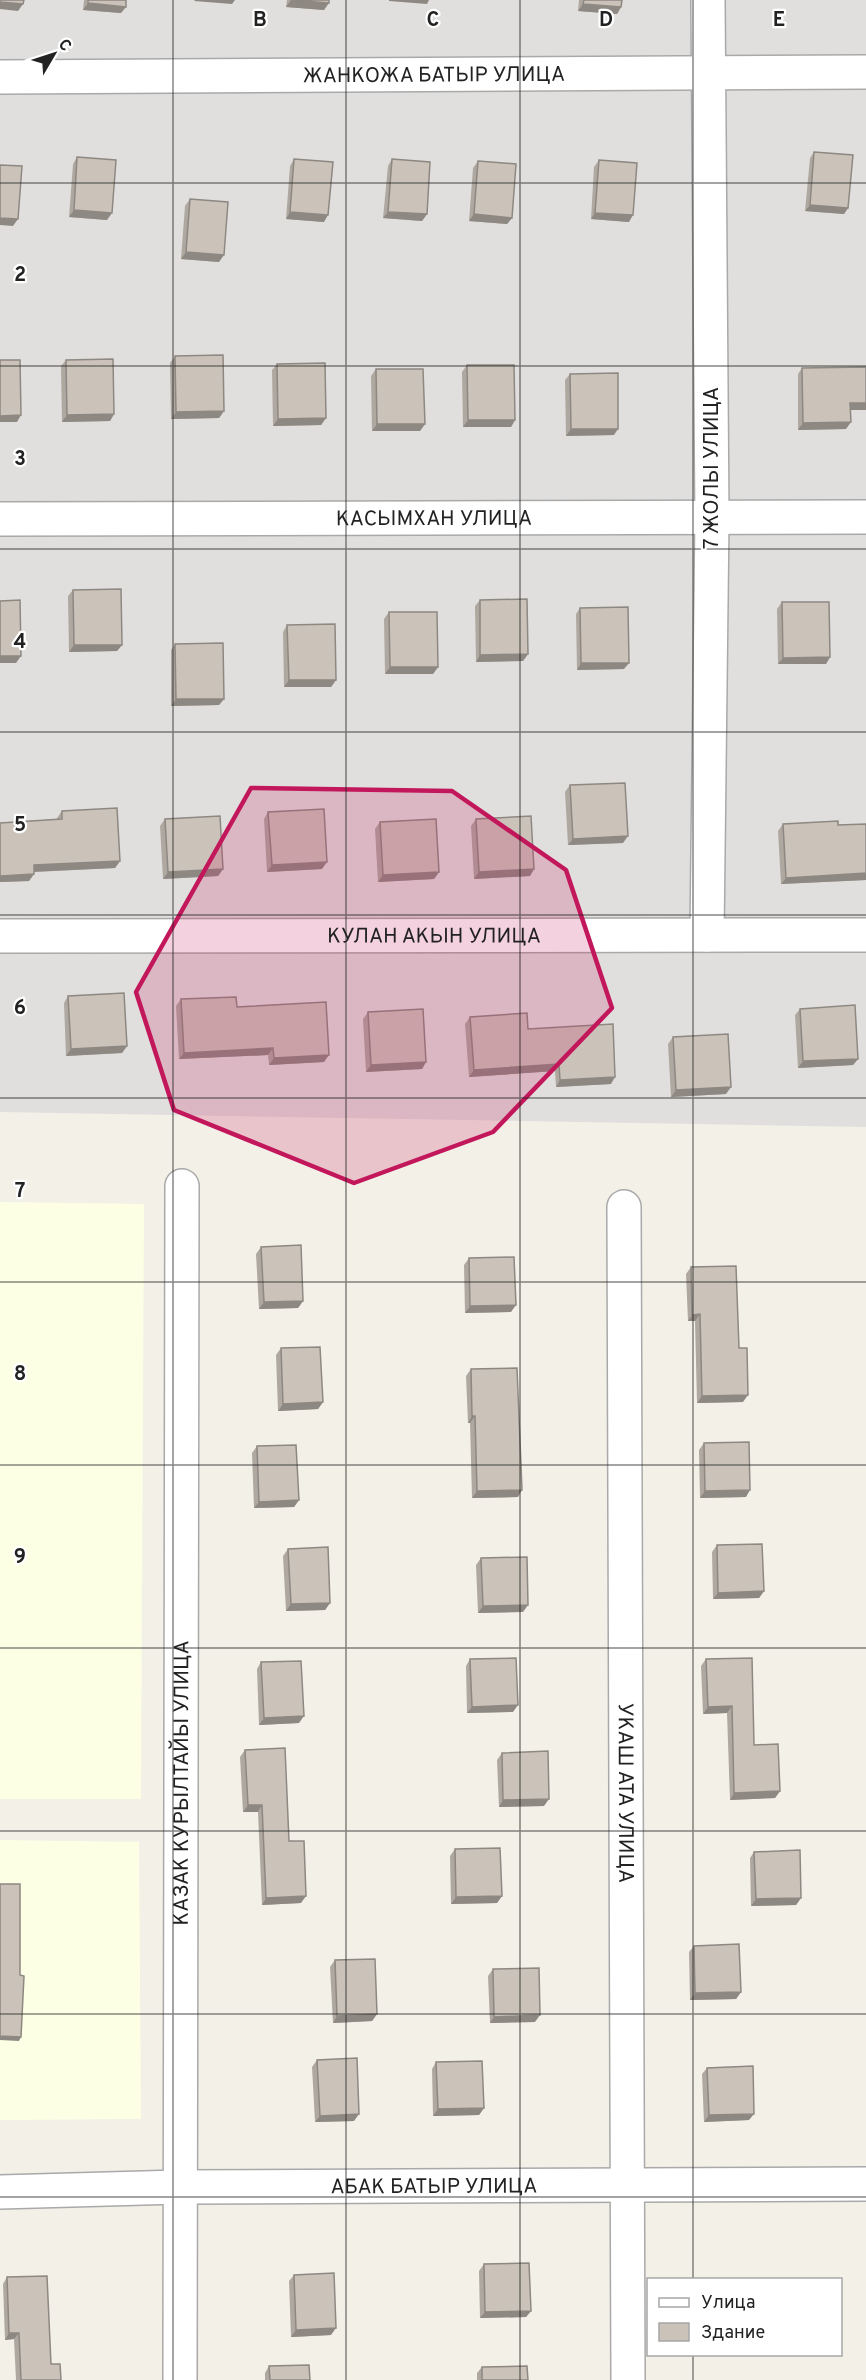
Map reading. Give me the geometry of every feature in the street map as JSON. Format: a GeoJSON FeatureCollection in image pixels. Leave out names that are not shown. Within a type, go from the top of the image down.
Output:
{"type":"FeatureCollection","features":[{"type":"Feature","properties":{"kind":"street","name":"7 ЖОЛЫ УЛИЦА"},"geometry":{"type":"LineString","coordinates":[[707,935],[712,518],[708,0]]}},
{"type":"Feature","properties":{"kind":"street","name":"ЖАНКОЖА БАТЫР УЛИЦА"},"geometry":{"type":"LineString","coordinates":[[0,77],[866,72]]}},
{"type":"Feature","properties":{"kind":"street","name":"КАСЫМХАН УЛИЦА"},"geometry":{"type":"LineString","coordinates":[[0,519],[866,517]]}},
{"type":"Feature","properties":{"kind":"street","name":"КУЛАН АКЫН УЛИЦА"},"geometry":{"type":"LineString","coordinates":[[0,936],[866,935]]}},
{"type":"Feature","properties":{"kind":"street","name":"КАЗАК КУРЫЛТАЙЫ УЛИЦА"},"geometry":{"type":"LineString","coordinates":[[180,2380],[182,1186]]}},
{"type":"Feature","properties":{"kind":"street","name":"УКАШ АТА УЛИЦА"},"geometry":{"type":"LineString","coordinates":[[624,1207],[627,2380]]}},
{"type":"Feature","properties":{"kind":"street","name":"АБАК БАТЫР УЛИЦА"},"geometry":{"type":"LineString","coordinates":[[0,2192],[179,2187],[866,2184]]}},
{"type":"Feature","properties":{"kind":"highlighted area"},"geometry":{"type":"Polygon","coordinates":[[[251,788],[452,791],[566,870],[612,1008],[493,1132],[354,1183],[174,1110],[136,992],[251,788]]]}},
{"type":"Feature","properties":{"kind":"shaded area"},"geometry":{"type":"Polygon","coordinates":[[[0,0],[866,0],[866,1127],[0,1112],[0,0]]]}},
{"type":"Feature","properties":{"kind":"shaded area"},"geometry":{"type":"Polygon","coordinates":[[[0,1202],[144,1204],[141,1799],[0,1799],[0,1202]]]}},
{"type":"Feature","properties":{"kind":"shaded area"},"geometry":{"type":"Polygon","coordinates":[[[0,1840],[139,1842],[141,2119],[0,2120],[0,1840]]]}},
{"type":"Feature","properties":{"kind":"building"},"geometry":{"type":"Polygon","coordinates":[[[0,0],[24,0],[23,4],[0,2],[0,0]]]}},
{"type":"Feature","properties":{"kind":"building"},"geometry":{"type":"Polygon","coordinates":[[[88,0],[126,0],[126,7],[88,3],[88,0]]]}},
{"type":"Feature","properties":{"kind":"building"},"geometry":{"type":"Polygon","coordinates":[[[291,0],[329,0],[329,3],[291,0]]]}},
{"type":"Feature","properties":{"kind":"building"},"geometry":{"type":"Polygon","coordinates":[[[584,0],[622,0],[621,7],[583,4],[584,0]]]}},
{"type":"Feature","properties":{"kind":"building"},"geometry":{"type":"Polygon","coordinates":[[[814,152],[853,155],[848,208],[810,205],[814,152]]]}},
{"type":"Feature","properties":{"kind":"building"},"geometry":{"type":"Polygon","coordinates":[[[77,157],[116,160],[112,213],[74,210],[77,157]]]}},
{"type":"Feature","properties":{"kind":"building"},"geometry":{"type":"Polygon","coordinates":[[[294,159],[333,162],[328,215],[290,212],[294,159]]]}},
{"type":"Feature","properties":{"kind":"building"},"geometry":{"type":"Polygon","coordinates":[[[392,159],[430,162],[427,214],[388,212],[392,159]]]}},
{"type":"Feature","properties":{"kind":"building"},"geometry":{"type":"Polygon","coordinates":[[[599,160],[637,163],[633,215],[595,213],[599,160]]]}},
{"type":"Feature","properties":{"kind":"building"},"geometry":{"type":"Polygon","coordinates":[[[478,161],[516,164],[512,218],[474,214],[478,161]]]}},
{"type":"Feature","properties":{"kind":"building"},"geometry":{"type":"Polygon","coordinates":[[[0,165],[22,166],[18,219],[0,218],[0,165]]]}},
{"type":"Feature","properties":{"kind":"building"},"geometry":{"type":"Polygon","coordinates":[[[190,199],[228,202],[224,255],[186,252],[190,199]]]}},
{"type":"Feature","properties":{"kind":"building"},"geometry":{"type":"Polygon","coordinates":[[[223,355],[224,411],[176,412],[175,356],[223,355]]]}},
{"type":"Feature","properties":{"kind":"building"},"geometry":{"type":"Polygon","coordinates":[[[113,359],[114,414],[67,415],[66,360],[113,359]]]}},
{"type":"Feature","properties":{"kind":"building"},"geometry":{"type":"Polygon","coordinates":[[[0,360],[20,360],[21,415],[0,416],[0,360]]]}},
{"type":"Feature","properties":{"kind":"building"},"geometry":{"type":"Polygon","coordinates":[[[325,363],[326,418],[278,419],[277,364],[325,363]]]}},
{"type":"Feature","properties":{"kind":"building"},"geometry":{"type":"Polygon","coordinates":[[[467,365],[514,365],[515,420],[468,420],[467,365]]]}},
{"type":"Feature","properties":{"kind":"building"},"geometry":{"type":"Polygon","coordinates":[[[866,367],[866,403],[850,403],[851,422],[803,423],[802,368],[866,367]]]}},
{"type":"Feature","properties":{"kind":"building"},"geometry":{"type":"Polygon","coordinates":[[[376,369],[423,369],[425,424],[377,424],[376,369]]]}},
{"type":"Feature","properties":{"kind":"building"},"geometry":{"type":"Polygon","coordinates":[[[618,373],[618,429],[571,429],[570,374],[618,373]]]}},
{"type":"Feature","properties":{"kind":"building"},"geometry":{"type":"Polygon","coordinates":[[[121,589],[122,645],[74,645],[73,590],[121,589]]]}},
{"type":"Feature","properties":{"kind":"building"},"geometry":{"type":"Polygon","coordinates":[[[527,599],[528,654],[480,655],[480,600],[527,599]]]}},
{"type":"Feature","properties":{"kind":"building"},"geometry":{"type":"Polygon","coordinates":[[[20,600],[21,656],[0,656],[0,601],[20,600]]]}},
{"type":"Feature","properties":{"kind":"building"},"geometry":{"type":"Polygon","coordinates":[[[782,602],[829,602],[830,657],[783,658],[782,602]]]}},
{"type":"Feature","properties":{"kind":"building"},"geometry":{"type":"Polygon","coordinates":[[[628,607],[629,663],[581,663],[580,608],[628,607]]]}},
{"type":"Feature","properties":{"kind":"building"},"geometry":{"type":"Polygon","coordinates":[[[389,612],[437,612],[438,667],[390,667],[389,612]]]}},
{"type":"Feature","properties":{"kind":"building"},"geometry":{"type":"Polygon","coordinates":[[[335,624],[336,680],[289,680],[287,625],[335,624]]]}},
{"type":"Feature","properties":{"kind":"building"},"geometry":{"type":"Polygon","coordinates":[[[223,643],[224,699],[176,699],[175,644],[223,643]]]}},
{"type":"Feature","properties":{"kind":"building"},"geometry":{"type":"Polygon","coordinates":[[[625,783],[628,836],[573,839],[570,785],[625,783]]]}},
{"type":"Feature","properties":{"kind":"building"},"geometry":{"type":"Polygon","coordinates":[[[117,808],[120,861],[34,865],[34,874],[0,876],[0,823],[62,819],[62,811],[117,808]]]}},
{"type":"Feature","properties":{"kind":"building"},"geometry":{"type":"Polygon","coordinates":[[[324,809],[327,862],[272,865],[268,812],[324,809]]]}},
{"type":"Feature","properties":{"kind":"building"},"geometry":{"type":"Polygon","coordinates":[[[220,816],[223,869],[168,872],[165,819],[220,816]]]}},
{"type":"Feature","properties":{"kind":"building"},"geometry":{"type":"Polygon","coordinates":[[[531,816],[534,869],[479,872],[476,819],[531,816]]]}},
{"type":"Feature","properties":{"kind":"building"},"geometry":{"type":"Polygon","coordinates":[[[436,819],[439,872],[383,875],[380,822],[436,819]]]}},
{"type":"Feature","properties":{"kind":"building"},"geometry":{"type":"Polygon","coordinates":[[[838,821],[838,825],[866,824],[866,873],[786,878],[783,824],[838,821]]]}},
{"type":"Feature","properties":{"kind":"building"},"geometry":{"type":"Polygon","coordinates":[[[124,993],[127,1046],[71,1049],[68,996],[124,993]]]}},
{"type":"Feature","properties":{"kind":"building"},"geometry":{"type":"Polygon","coordinates":[[[236,997],[237,1007],[326,1002],[329,1055],[274,1058],[273,1048],[184,1053],[181,999],[236,997]]]}},
{"type":"Feature","properties":{"kind":"building"},"geometry":{"type":"Polygon","coordinates":[[[855,1005],[858,1059],[803,1061],[800,1009],[855,1005]]]}},
{"type":"Feature","properties":{"kind":"building"},"geometry":{"type":"Polygon","coordinates":[[[423,1009],[426,1062],[371,1065],[368,1012],[423,1009]]]}},
{"type":"Feature","properties":{"kind":"building"},"geometry":{"type":"Polygon","coordinates":[[[527,1013],[528,1029],[613,1024],[615,1077],[560,1080],[559,1064],[474,1070],[470,1017],[527,1013]]]}},
{"type":"Feature","properties":{"kind":"building"},"geometry":{"type":"Polygon","coordinates":[[[728,1034],[731,1087],[676,1090],[673,1037],[728,1034]]]}},
{"type":"Feature","properties":{"kind":"building"},"geometry":{"type":"Polygon","coordinates":[[[301,1245],[303,1301],[264,1302],[261,1247],[301,1245]]]}},
{"type":"Feature","properties":{"kind":"building"},"geometry":{"type":"Polygon","coordinates":[[[514,1257],[516,1305],[470,1306],[469,1258],[514,1257]]]}},
{"type":"Feature","properties":{"kind":"building"},"geometry":{"type":"Polygon","coordinates":[[[736,1266],[739,1348],[747,1348],[748,1395],[702,1396],[700,1314],[692,1315],[691,1267],[736,1266]]]}},
{"type":"Feature","properties":{"kind":"building"},"geometry":{"type":"Polygon","coordinates":[[[320,1347],[323,1402],[283,1404],[281,1348],[320,1347]]]}},
{"type":"Feature","properties":{"kind":"building"},"geometry":{"type":"Polygon","coordinates":[[[517,1368],[522,1490],[477,1491],[471,1369],[517,1368]]]}},
{"type":"Feature","properties":{"kind":"building"},"geometry":{"type":"Polygon","coordinates":[[[749,1442],[750,1490],[705,1491],[704,1443],[749,1442]]]}},
{"type":"Feature","properties":{"kind":"building"},"geometry":{"type":"Polygon","coordinates":[[[296,1445],[299,1500],[259,1502],[257,1446],[296,1445]]]}},
{"type":"Feature","properties":{"kind":"building"},"geometry":{"type":"Polygon","coordinates":[[[762,1544],[764,1591],[718,1593],[717,1545],[762,1544]]]}},
{"type":"Feature","properties":{"kind":"building"},"geometry":{"type":"Polygon","coordinates":[[[328,1547],[330,1603],[291,1604],[288,1549],[328,1547]]]}},
{"type":"Feature","properties":{"kind":"building"},"geometry":{"type":"Polygon","coordinates":[[[527,1557],[528,1605],[483,1606],[481,1558],[527,1557]]]}},
{"type":"Feature","properties":{"kind":"building"},"geometry":{"type":"Polygon","coordinates":[[[516,1658],[518,1705],[472,1707],[470,1659],[516,1658]]]}},
{"type":"Feature","properties":{"kind":"building"},"geometry":{"type":"Polygon","coordinates":[[[752,1658],[754,1745],[778,1744],[780,1791],[734,1793],[732,1706],[708,1707],[706,1659],[752,1658]]]}},
{"type":"Feature","properties":{"kind":"building"},"geometry":{"type":"Polygon","coordinates":[[[301,1661],[304,1716],[264,1718],[261,1662],[301,1661]]]}},
{"type":"Feature","properties":{"kind":"building"},"geometry":{"type":"Polygon","coordinates":[[[285,1748],[289,1841],[304,1841],[306,1896],[266,1898],[262,1805],[248,1805],[245,1750],[285,1748]]]}},
{"type":"Feature","properties":{"kind":"building"},"geometry":{"type":"Polygon","coordinates":[[[548,1751],[549,1799],[503,1800],[502,1753],[548,1751]]]}},
{"type":"Feature","properties":{"kind":"building"},"geometry":{"type":"Polygon","coordinates":[[[500,1848],[502,1896],[456,1897],[455,1849],[500,1848]]]}},
{"type":"Feature","properties":{"kind":"building"},"geometry":{"type":"Polygon","coordinates":[[[800,1850],[801,1898],[756,1899],[754,1852],[800,1850]]]}},
{"type":"Feature","properties":{"kind":"building"},"geometry":{"type":"Polygon","coordinates":[[[0,1884],[20,1884],[20,1975],[24,1976],[21,2037],[0,2036],[0,1884]]]}},
{"type":"Feature","properties":{"kind":"building"},"geometry":{"type":"Polygon","coordinates":[[[739,1944],[741,1992],[695,1993],[694,1946],[739,1944]]]}},
{"type":"Feature","properties":{"kind":"building"},"geometry":{"type":"Polygon","coordinates":[[[375,1959],[377,2014],[337,2016],[335,1960],[375,1959]]]}},
{"type":"Feature","properties":{"kind":"building"},"geometry":{"type":"Polygon","coordinates":[[[539,1968],[540,2015],[494,2017],[493,1969],[539,1968]]]}},
{"type":"Feature","properties":{"kind":"building"},"geometry":{"type":"Polygon","coordinates":[[[357,2058],[359,2114],[320,2116],[317,2060],[357,2058]]]}},
{"type":"Feature","properties":{"kind":"building"},"geometry":{"type":"Polygon","coordinates":[[[482,2061],[484,2108],[438,2109],[436,2062],[482,2061]]]}},
{"type":"Feature","properties":{"kind":"building"},"geometry":{"type":"Polygon","coordinates":[[[753,2066],[754,2114],[709,2115],[707,2068],[753,2066]]]}},
{"type":"Feature","properties":{"kind":"building"},"geometry":{"type":"Polygon","coordinates":[[[529,2263],[531,2311],[485,2312],[484,2264],[529,2263]]]}},
{"type":"Feature","properties":{"kind":"building"},"geometry":{"type":"Polygon","coordinates":[[[334,2273],[336,2328],[296,2330],[294,2275],[334,2273]]]}},
{"type":"Feature","properties":{"kind":"building"},"geometry":{"type":"Polygon","coordinates":[[[47,2276],[51,2364],[60,2364],[61,2380],[21,2380],[19,2333],[9,2333],[7,2277],[47,2276]]]}},
{"type":"Feature","properties":{"kind":"building"},"geometry":{"type":"Polygon","coordinates":[[[309,2365],[310,2380],[270,2380],[269,2366],[309,2365]]]}},
{"type":"Feature","properties":{"kind":"building"},"geometry":{"type":"Polygon","coordinates":[[[527,2366],[528,2380],[482,2380],[482,2367],[527,2366]]]}}]}
